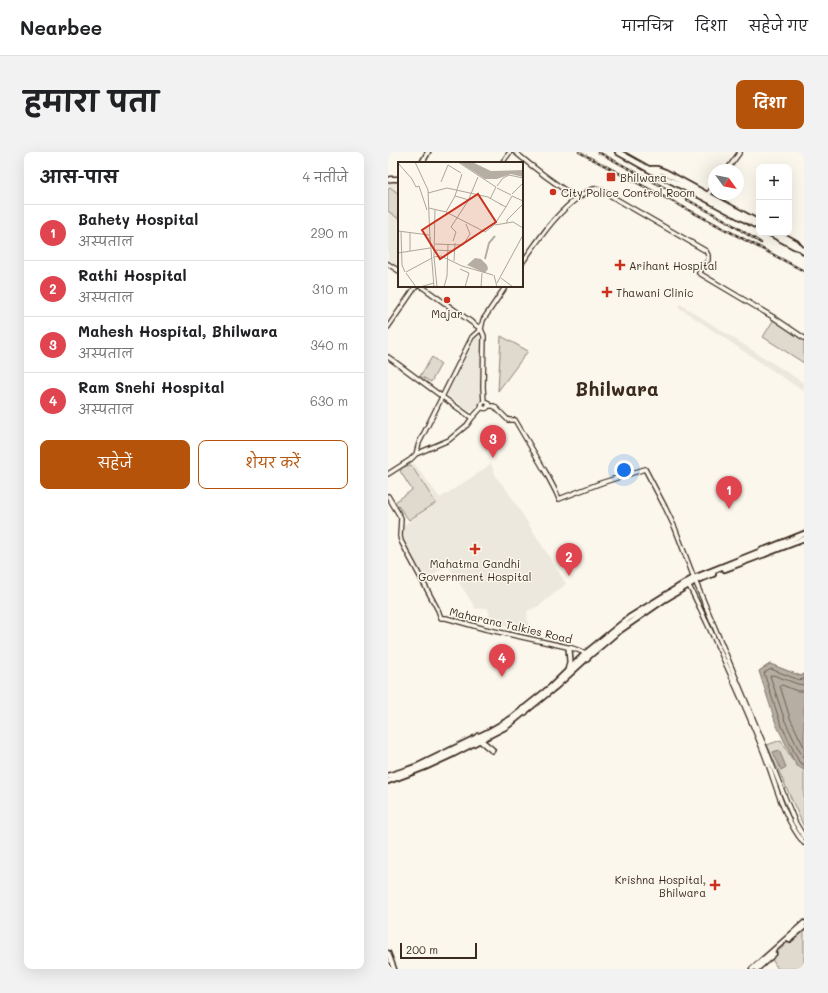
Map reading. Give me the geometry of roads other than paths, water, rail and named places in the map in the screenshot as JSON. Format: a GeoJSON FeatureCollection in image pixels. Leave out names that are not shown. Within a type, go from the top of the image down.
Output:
{"type":"FeatureCollection","features":[{"type":"Feature","properties":{"kind":"highway"},"geometry":{"type":"LineString","coordinates":[[568,671],[570,662],[569,648]]}},
{"type":"Feature","properties":{"kind":"highway"},"geometry":{"type":"LineString","coordinates":[[479,738],[492,750]]}},
{"type":"Feature","properties":{"kind":"main road"},"geometry":{"type":"LineString","coordinates":[[423,162],[428,152]]}},
{"type":"Feature","properties":{"kind":"main road"},"geometry":{"type":"LineString","coordinates":[[618,152],[650,170],[665,172],[706,197]]}},
{"type":"Feature","properties":{"kind":"main road"},"geometry":{"type":"LineString","coordinates":[[388,180],[398,179]]}},
{"type":"Feature","properties":{"kind":"main road"},"geometry":{"type":"LineString","coordinates":[[717,200],[756,225]]}},
{"type":"Feature","properties":{"kind":"main road"},"geometry":{"type":"LineString","coordinates":[[718,200],[756,221]]}},
{"type":"Feature","properties":{"kind":"main road"},"geometry":{"type":"LineString","coordinates":[[776,236],[802,249]]}},
{"type":"Feature","properties":{"kind":"main road"},"geometry":{"type":"LineString","coordinates":[[783,236],[796,243],[802,249]]}},
{"type":"Feature","properties":{"kind":"main road"},"geometry":{"type":"LineString","coordinates":[[524,711],[629,618],[688,583],[804,534]]}},
{"type":"Feature","properties":{"kind":"main road"},"geometry":{"type":"LineString","coordinates":[[764,552],[804,539]]}},
{"type":"Feature","properties":{"kind":"main road"},"geometry":{"type":"LineString","coordinates":[[388,781],[425,767],[479,738],[524,711],[555,688],[588,654]]}},
{"type":"Feature","properties":{"kind":"main road"},"geometry":{"type":"LineString","coordinates":[[388,776],[418,766],[479,738]]}},
{"type":"Feature","properties":{"kind":"main road"},"geometry":{"type":"LineString","coordinates":[[752,969],[804,923]]}},
{"type":"Feature","properties":{"kind":"main road"},"geometry":{"type":"LineString","coordinates":[[757,969],[804,927]]}},
{"type":"Feature","properties":{"kind":"main road"},"geometry":{"type":"LineString","coordinates":[[388,953],[394,969]]}},
{"type":"Feature","properties":{"kind":"street"},"geometry":{"type":"LineString","coordinates":[[503,162],[510,152]]}},
{"type":"Feature","properties":{"kind":"street"},"geometry":{"type":"LineString","coordinates":[[515,152],[551,181],[577,198]]}},
{"type":"Feature","properties":{"kind":"street"},"geometry":{"type":"LineString","coordinates":[[731,164],[740,152]]}},
{"type":"Feature","properties":{"kind":"street"},"geometry":{"type":"LineString","coordinates":[[523,262],[551,222],[567,206],[592,189],[599,189],[706,251],[708,260],[700,273],[773,317],[804,338]]}},
{"type":"Feature","properties":{"kind":"street"},"geometry":{"type":"LineString","coordinates":[[388,264],[398,270]]}},
{"type":"Feature","properties":{"kind":"street"},"geometry":{"type":"LineString","coordinates":[[388,327],[415,287]]}},
{"type":"Feature","properties":{"kind":"street"},"geometry":{"type":"LineString","coordinates":[[388,474],[410,460],[416,454],[449,440],[467,425],[482,407],[481,405],[484,402],[484,336],[481,329],[422,287]]}},
{"type":"Feature","properties":{"kind":"street"},"geometry":{"type":"LineString","coordinates":[[416,454],[419,443],[472,337],[481,329],[483,320],[505,287]]}},
{"type":"Feature","properties":{"kind":"street"},"geometry":{"type":"LineString","coordinates":[[388,357],[442,398],[472,418]]}},
{"type":"Feature","properties":{"kind":"street"},"geometry":{"type":"LineString","coordinates":[[484,402],[487,403],[488,406]]}},
{"type":"Feature","properties":{"kind":"street"},"geometry":{"type":"LineString","coordinates":[[482,407],[485,409],[488,406],[494,406],[508,420],[515,420],[545,471],[559,499],[600,483],[646,469],[675,528],[795,822],[803,837],[804,843]]}},
{"type":"Feature","properties":{"kind":"street","name":"Maharana Talkies Road"},"geometry":{"type":"LineString","coordinates":[[388,496],[401,518],[401,541],[441,618],[569,648],[588,654]]}},
{"type":"Feature","properties":{"kind":"street"},"geometry":{"type":"LineString","coordinates":[[688,583],[762,747],[783,806],[793,827],[803,837]]}},
{"type":"Feature","properties":{"kind":"water"},"geometry":{"type":"Polygon","coordinates":[[[770,664],[801,676],[804,674],[804,770],[796,765],[776,724],[759,671],[770,664]]]}},
{"type":"Feature","properties":{"kind":"water"},"geometry":{"type":"Polygon","coordinates":[[[779,750],[786,767],[781,770],[773,752],[779,750]]]}},
{"type":"Feature","properties":{"kind":"railway"},"geometry":{"type":"LineString","coordinates":[[579,152],[804,271]]}},
{"type":"Feature","properties":{"kind":"railway"},"geometry":{"type":"LineString","coordinates":[[598,152],[725,220],[761,243]]}},
{"type":"Feature","properties":{"kind":"place","name":"Bhilwara"},"geometry":{"type":"Point","coordinates":[611,177]}},
{"type":"Feature","properties":{"kind":"place","name":"City Police Control Room"},"geometry":{"type":"Point","coordinates":[553,192]}},
{"type":"Feature","properties":{"kind":"place","name":"Arihant Hospital"},"geometry":{"type":"Point","coordinates":[620,265]}},
{"type":"Feature","properties":{"kind":"place","name":"Thawani Clinic"},"geometry":{"type":"Point","coordinates":[607,292]}},
{"type":"Feature","properties":{"kind":"place","name":"Majar"},"geometry":{"type":"Point","coordinates":[447,300]}},
{"type":"Feature","properties":{"kind":"place","name":"Mahesh Hospital, Bhilwara"},"geometry":{"type":"Point","coordinates":[493,458]}},
{"type":"Feature","properties":{"kind":"place","name":"Bahety Hospital"},"geometry":{"type":"Point","coordinates":[729,509]}},
{"type":"Feature","properties":{"kind":"place","name":"Mahatma Gandhi Government Hospital"},"geometry":{"type":"Point","coordinates":[475,549]}},
{"type":"Feature","properties":{"kind":"place","name":"Rathi Hospital"},"geometry":{"type":"Point","coordinates":[569,576]}},
{"type":"Feature","properties":{"kind":"place","name":"Ram Snehi Hospital"},"geometry":{"type":"Point","coordinates":[502,677]}},
{"type":"Feature","properties":{"kind":"place","name":"Krishna Hospital, Bhilwara"},"geometry":{"type":"Point","coordinates":[715,885]}},
{"type":"Feature","properties":{"kind":"district","name":"Bhilwara"},"geometry":{"type":"Point","coordinates":[617,388]}}]}
